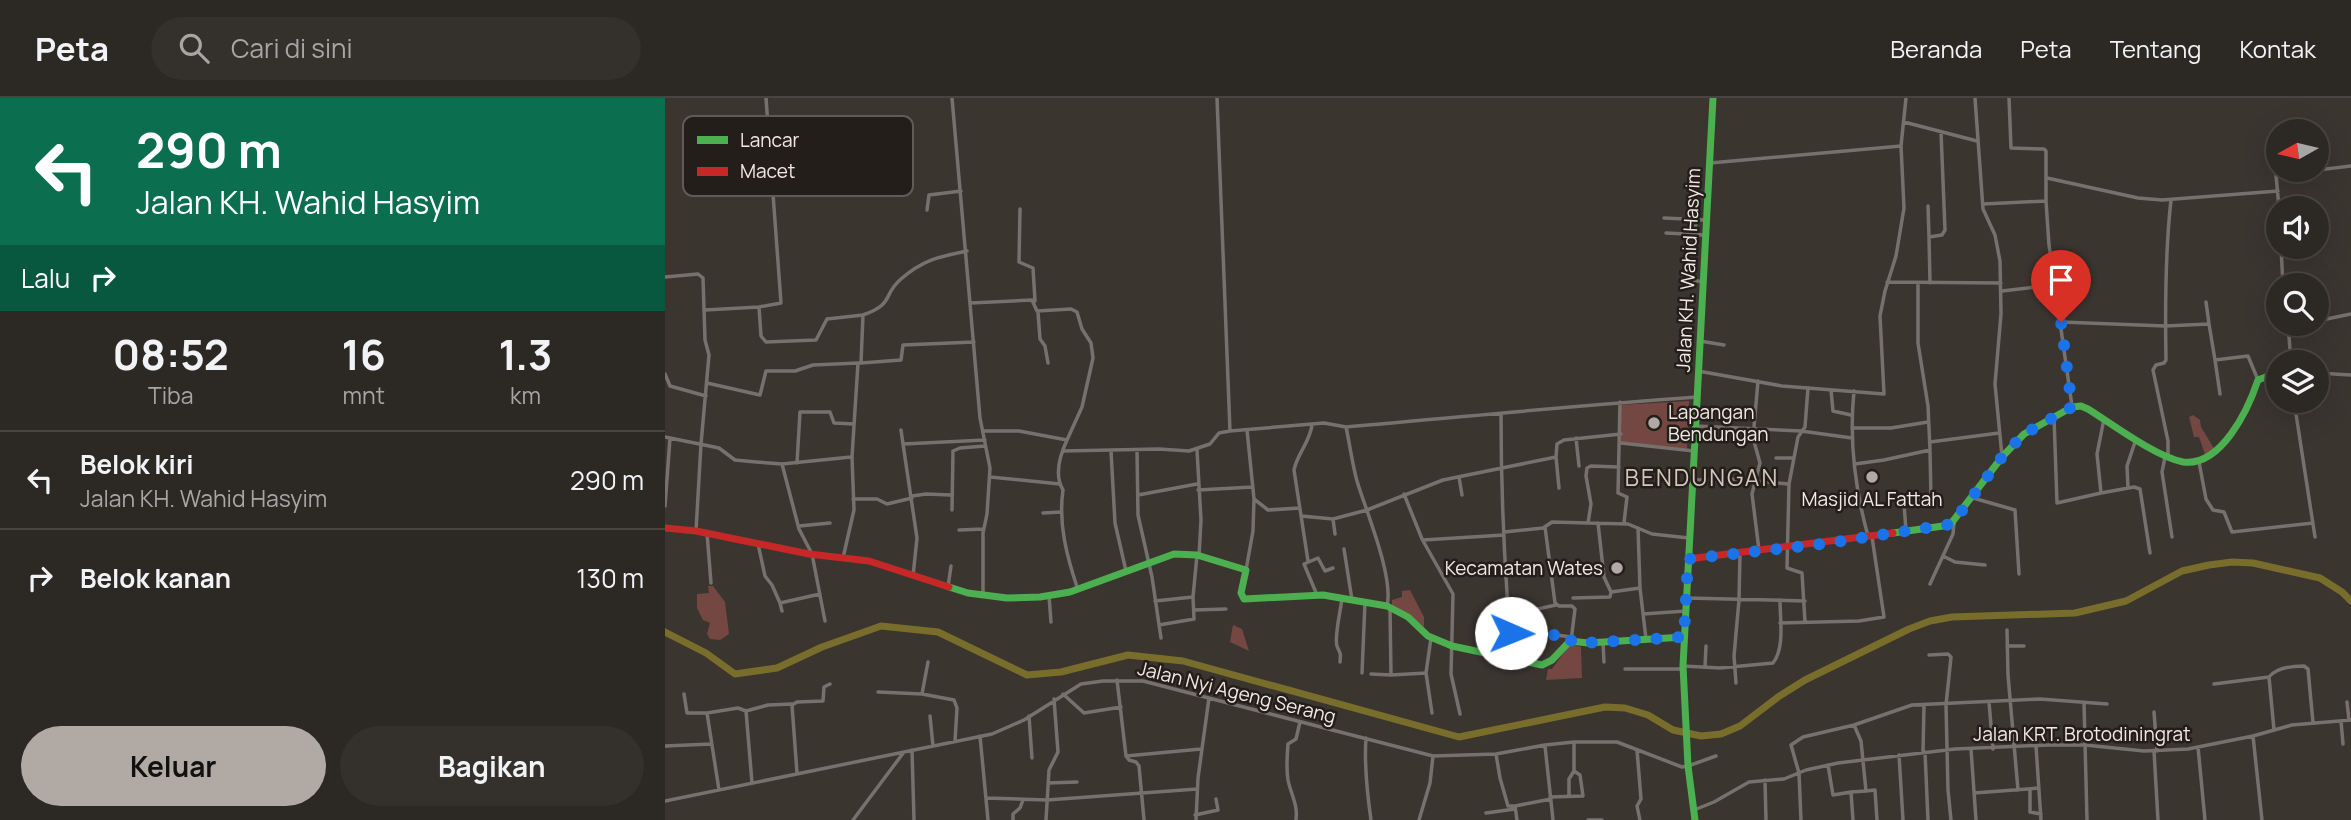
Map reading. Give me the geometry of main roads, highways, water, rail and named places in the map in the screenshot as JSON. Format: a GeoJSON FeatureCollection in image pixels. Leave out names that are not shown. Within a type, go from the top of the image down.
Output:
{"type":"FeatureCollection","features":[{"type":"Feature","properties":{"kind":"waterway"},"geometry":{"type":"LineString","coordinates":[[665,632],[706,653],[735,674],[777,668],[822,647],[881,626],[938,632],[1027,675],[1061,672],[1128,655],[1183,661],[1459,737],[1605,707],[1625,708],[1648,715],[1673,730],[1701,736],[1721,734],[1740,726],[1805,680],[1930,621],[1952,617],[2075,613],[2126,601],[2182,571],[2232,562],[2253,563],[2320,578],[2351,601]]}},
{"type":"Feature","properties":{"kind":"place","name":"Lapangan Bendungan"},"geometry":{"type":"Point","coordinates":[1654,423]}},
{"type":"Feature","properties":{"kind":"place","name":"Masjid AL Fattah"},"geometry":{"type":"Point","coordinates":[1872,477]}},
{"type":"Feature","properties":{"kind":"place","name":"Kecamatan Wates"},"geometry":{"type":"Point","coordinates":[1617,568]}},
{"type":"Feature","properties":{"kind":"district","name":"BENDUNGAN"},"geometry":{"type":"Point","coordinates":[1702,478]}}]}
